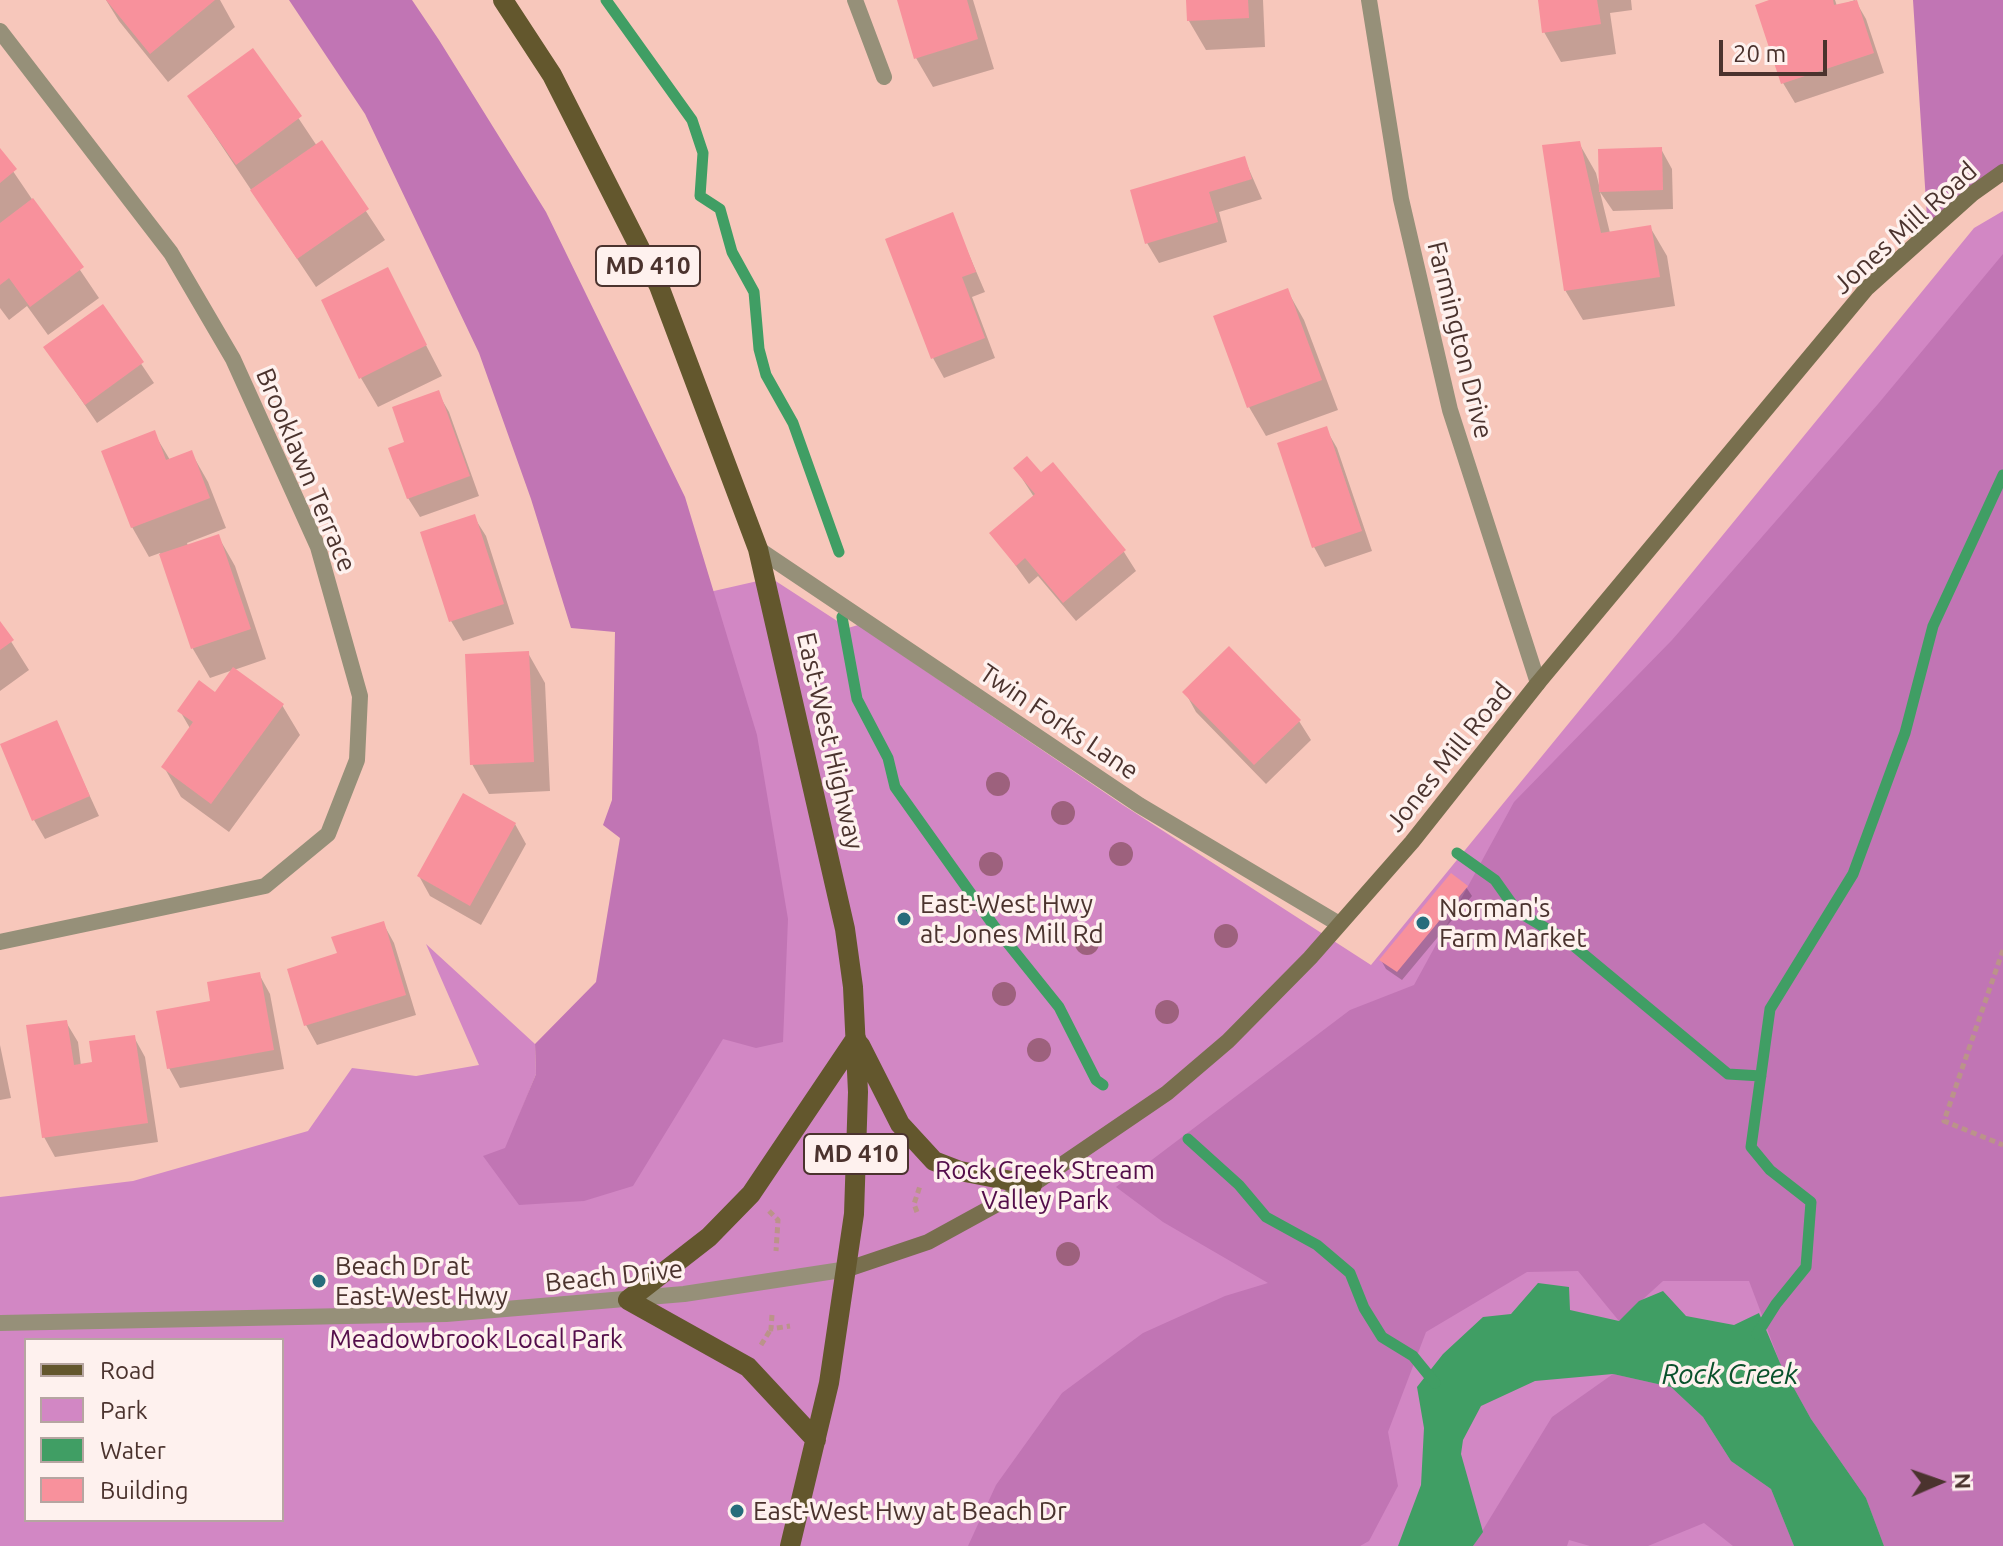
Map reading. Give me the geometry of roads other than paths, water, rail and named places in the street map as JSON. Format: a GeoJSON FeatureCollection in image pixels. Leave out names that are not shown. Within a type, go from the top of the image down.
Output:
{"type":"FeatureCollection","features":[{"type":"Feature","properties":{"kind":"main road","name":"East-West Highway"},"geometry":{"type":"LineString","coordinates":[[503,0],[552,75],[659,286],[758,549],[845,929],[856,1038],[855,1198],[848,1269],[816,1440],[790,1546]]}},
{"type":"Feature","properties":{"kind":"main road","name":"Jones Mill Road"},"geometry":{"type":"LineString","coordinates":[[848,1269],[928,1242],[1032,1185],[1167,1093],[1228,1041],[1412,842],[1538,683],[1867,288],[1972,194],[2003,172]]}},
{"type":"Feature","properties":{"kind":"main road"},"geometry":{"type":"LineString","coordinates":[[816,1440],[748,1367],[628,1300],[709,1237],[751,1194],[856,1038],[900,1124],[934,1161],[960,1171],[1032,1185]]}},
{"type":"Feature","properties":{"kind":"street"},"geometry":{"type":"LineString","coordinates":[[855,0],[884,77]]}},
{"type":"Feature","properties":{"kind":"street","name":"Farmington Drive"},"geometry":{"type":"LineString","coordinates":[[1369,0],[1401,199],[1450,410],[1538,683]]}},
{"type":"Feature","properties":{"kind":"street","name":"Brooklawn Terrace"},"geometry":{"type":"LineString","coordinates":[[0,31],[171,253],[233,359],[318,547],[360,696],[357,760],[328,834],[265,886],[0,942]]}},
{"type":"Feature","properties":{"kind":"street","name":"Twin Forks Lane"},"geometry":{"type":"LineString","coordinates":[[758,549],[1139,805],[1339,924]]}},
{"type":"Feature","properties":{"kind":"street","name":"Beach Drive"},"geometry":{"type":"LineString","coordinates":[[0,1323],[446,1314],[628,1300],[774,1282],[848,1269]]}},
{"type":"Feature","properties":{"kind":"water","name":"Rock Creek"},"geometry":{"type":"Polygon","coordinates":[[[1538,1283],[1569,1287],[1570,1310],[1619,1321],[1639,1301],[1663,1291],[1686,1316],[1734,1325],[1759,1313],[1780,1363],[1811,1419],[1866,1498],[1884,1546],[1794,1546],[1771,1489],[1731,1461],[1703,1417],[1671,1387],[1613,1374],[1535,1381],[1481,1406],[1463,1440],[1461,1454],[1483,1532],[1473,1546],[1398,1546],[1421,1485],[1424,1428],[1417,1387],[1443,1354],[1483,1317],[1511,1314],[1538,1283]]]}},
{"type":"Feature","properties":{"kind":"waterway"},"geometry":{"type":"LineString","coordinates":[[606,0],[692,120],[703,153],[700,196],[720,209],[732,252],[754,292],[759,349],[766,375],[793,423],[839,552]]}},
{"type":"Feature","properties":{"kind":"waterway"},"geometry":{"type":"LineString","coordinates":[[1757,1334],[1806,1267],[1811,1202],[1770,1170],[1751,1147],[1770,1009],[1853,874],[1905,733],[1933,626],[2003,475]]}},
{"type":"Feature","properties":{"kind":"waterway"},"geometry":{"type":"LineString","coordinates":[[842,617],[857,699],[888,758],[895,787],[994,926],[1059,1007],[1096,1080],[1103,1085]]}},
{"type":"Feature","properties":{"kind":"waterway"},"geometry":{"type":"LineString","coordinates":[[1457,853],[1495,880],[1517,911],[1569,942],[1728,1074],[1761,1076]]}},
{"type":"Feature","properties":{"kind":"waterway"},"geometry":{"type":"LineString","coordinates":[[1188,1139],[1239,1185],[1266,1217],[1317,1245],[1350,1273],[1364,1308],[1382,1337],[1413,1356],[1435,1383]]}},
{"type":"Feature","properties":{"kind":"place","name":"East-West Hwy at Jones Mill Rd"},"geometry":{"type":"Point","coordinates":[904,919]}},
{"type":"Feature","properties":{"kind":"place","name":"Norman's Farm Market"},"geometry":{"type":"Point","coordinates":[1423,923]}},
{"type":"Feature","properties":{"kind":"place","name":"Beach Dr at East-West Hwy"},"geometry":{"type":"Point","coordinates":[319,1281]}},
{"type":"Feature","properties":{"kind":"place","name":"East-West Hwy at Beach Dr"},"geometry":{"type":"Point","coordinates":[737,1511]}},
{"type":"Feature","properties":{"kind":"park label","name":"Rock Creek Stream Valley Park"},"geometry":{"type":"Point","coordinates":[1045,1185]}},
{"type":"Feature","properties":{"kind":"park label","name":"Meadowbrook Local Park"},"geometry":{"type":"Point","coordinates":[476,1339]}}]}
